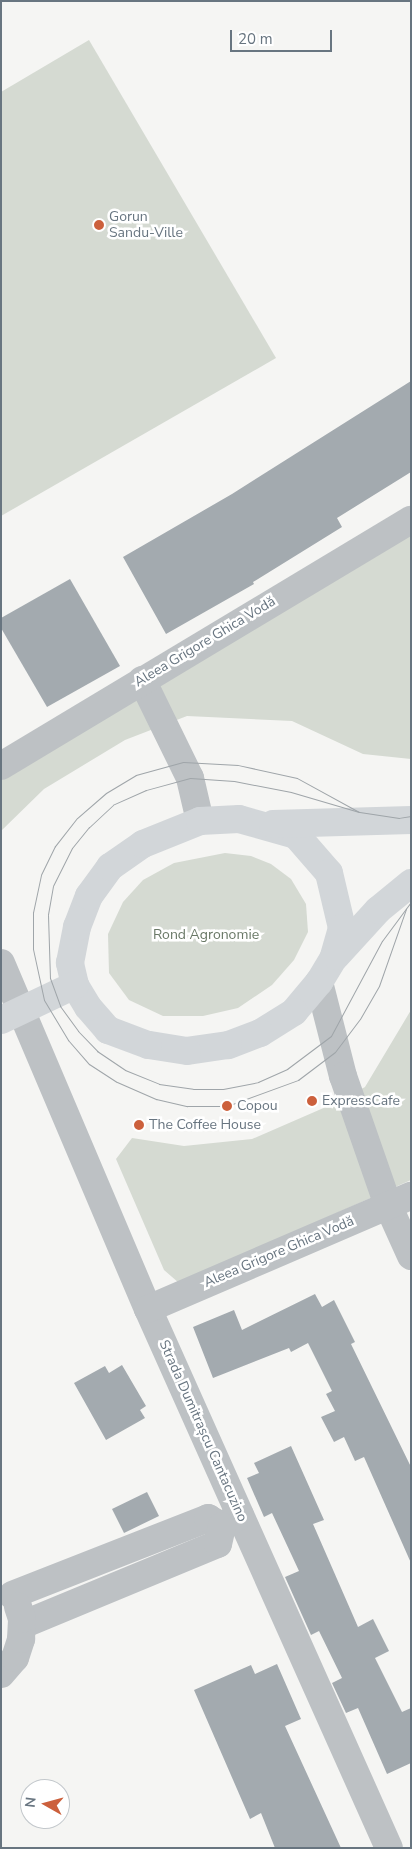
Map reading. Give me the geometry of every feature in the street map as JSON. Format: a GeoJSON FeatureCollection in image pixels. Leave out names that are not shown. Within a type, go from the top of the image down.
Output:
{"type":"FeatureCollection","features":[{"type":"Feature","properties":{"kind":"main road"},"geometry":{"type":"LineString","coordinates":[[333,958],[342,928],[329,874],[296,835],[264,824],[238,819],[200,821],[143,844],[110,867],[89,896],[77,927],[70,962],[75,985],[88,1007],[108,1030],[148,1045],[187,1051],[228,1045],[260,1033],[294,1012],[319,982],[333,958],[378,910],[411,883]]}},
{"type":"Feature","properties":{"kind":"main road"},"geometry":{"type":"LineString","coordinates":[[264,824],[411,820]]}},
{"type":"Feature","properties":{"kind":"main road"},"geometry":{"type":"LineString","coordinates":[[12,1016],[75,985]]}},
{"type":"Feature","properties":{"kind":"street","name":"Aleea Grigore Ghica Vodă"},"geometry":{"type":"LineString","coordinates":[[1,766],[411,520]]}},
{"type":"Feature","properties":{"kind":"street"},"geometry":{"type":"LineString","coordinates":[[142,680],[186,770],[200,821]]}},
{"type":"Feature","properties":{"kind":"street","name":"Strada Dumitrașcu Cantacuzino"},"geometry":{"type":"LineString","coordinates":[[1,964],[12,1016],[148,1308],[231,1521],[389,1848]]}},
{"type":"Feature","properties":{"kind":"street"},"geometry":{"type":"LineString","coordinates":[[319,982],[335,1052],[399,1200],[411,1256]]}},
{"type":"Feature","properties":{"kind":"street","name":"Aleea Grigore Ghica Vodă"},"geometry":{"type":"LineString","coordinates":[[148,1308],[399,1200]]}},
{"type":"Feature","properties":{"kind":"street"},"geometry":{"type":"LineString","coordinates":[[1,1674],[14,1658],[21,1639],[22,1625],[7,1588],[208,1518],[231,1521],[218,1544],[22,1625]]}},
{"type":"Feature","properties":{"kind":"green space","name":"Gorun Sandu-Ville"},"geometry":{"type":"Polygon","coordinates":[[[89,40],[276,358],[1,516],[1,92],[89,40]]]}},
{"type":"Feature","properties":{"kind":"green space"},"geometry":{"type":"Polygon","coordinates":[[[411,534],[411,759],[363,754],[292,721],[187,716],[125,740],[44,789],[1,831],[1,780],[411,534]]]}},
{"type":"Feature","properties":{"kind":"green space","name":"Rond Agronomie"},"geometry":{"type":"Polygon","coordinates":[[[225,853],[251,856],[271,864],[291,879],[306,904],[308,932],[294,960],[272,985],[238,1008],[203,1016],[163,1016],[129,1000],[109,973],[108,934],[123,902],[143,880],[174,863],[225,853]]]}},
{"type":"Feature","properties":{"kind":"green space"},"geometry":{"type":"Polygon","coordinates":[[[411,1010],[411,1180],[179,1283],[164,1270],[116,1159],[132,1138],[184,1146],[252,1139],[335,1103],[365,1087],[411,1010]]]}},
{"type":"Feature","properties":{"kind":"building"},"geometry":{"type":"Polygon","coordinates":[[[411,381],[411,472],[337,518],[342,527],[253,582],[254,584],[166,634],[123,557],[232,494],[411,381]]]}},
{"type":"Feature","properties":{"kind":"building"},"geometry":{"type":"Polygon","coordinates":[[[70,579],[120,666],[47,707],[1,628],[1,618],[70,579]]]}},
{"type":"Feature","properties":{"kind":"building"},"geometry":{"type":"Polygon","coordinates":[[[315,1294],[322,1307],[334,1300],[355,1342],[351,1344],[411,1467],[411,1563],[364,1457],[355,1461],[344,1437],[334,1442],[321,1417],[335,1411],[326,1394],[332,1391],[308,1343],[291,1352],[289,1348],[213,1378],[193,1327],[234,1310],[242,1330],[315,1294]]]}},
{"type":"Feature","properties":{"kind":"building"},"geometry":{"type":"Polygon","coordinates":[[[122,1365],[146,1406],[140,1410],[145,1418],[106,1440],[74,1383],[105,1366],[109,1373],[122,1365]]]}},
{"type":"Feature","properties":{"kind":"building"},"geometry":{"type":"Polygon","coordinates":[[[291,1446],[324,1520],[313,1524],[358,1627],[373,1619],[389,1651],[375,1658],[402,1712],[411,1708],[411,1763],[387,1774],[358,1708],[346,1713],[332,1683],[342,1678],[319,1631],[311,1635],[285,1577],[299,1571],[272,1513],[264,1517],[247,1478],[259,1473],[254,1463],[291,1446]]]}},
{"type":"Feature","properties":{"kind":"building"},"geometry":{"type":"Polygon","coordinates":[[[147,1492],[159,1516],[124,1533],[112,1509],[147,1492]]]}},
{"type":"Feature","properties":{"kind":"building"},"geometry":{"type":"Polygon","coordinates":[[[277,1664],[301,1719],[285,1726],[341,1848],[275,1848],[261,1813],[250,1819],[194,1690],[251,1665],[255,1674],[277,1664]]]}},
{"type":"Feature","properties":{"kind":"tram line"},"geometry":{"type":"LineString","coordinates":[[359,812],[297,778],[238,765],[183,762],[136,775],[106,793],[77,818],[55,846],[41,875],[33,912],[33,949],[44,1000],[68,1040],[89,1064],[117,1082],[156,1099],[187,1106],[227,1106],[298,1080],[335,1052],[360,1019],[379,986],[406,909]]}},
{"type":"Feature","properties":{"kind":"tram line"},"geometry":{"type":"LineString","coordinates":[[411,816],[399,818],[359,812],[291,792],[234,781],[190,778],[146,790],[113,805],[89,827],[72,848],[53,886],[48,915],[50,978],[60,1006],[78,1031],[97,1051],[125,1070],[159,1084],[193,1089],[223,1089],[258,1082],[287,1069],[331,1036],[382,941],[411,902]]}},
{"type":"Feature","properties":{"kind":"place","name":"Gorun Sandu-Ville"},"geometry":{"type":"Point","coordinates":[99,225]}},
{"type":"Feature","properties":{"kind":"place","name":"ExpressCafe"},"geometry":{"type":"Point","coordinates":[312,1101]}},
{"type":"Feature","properties":{"kind":"place","name":"Copou"},"geometry":{"type":"Point","coordinates":[227,1106]}},
{"type":"Feature","properties":{"kind":"place","name":"The Coffee House"},"geometry":{"type":"Point","coordinates":[139,1125]}}]}
